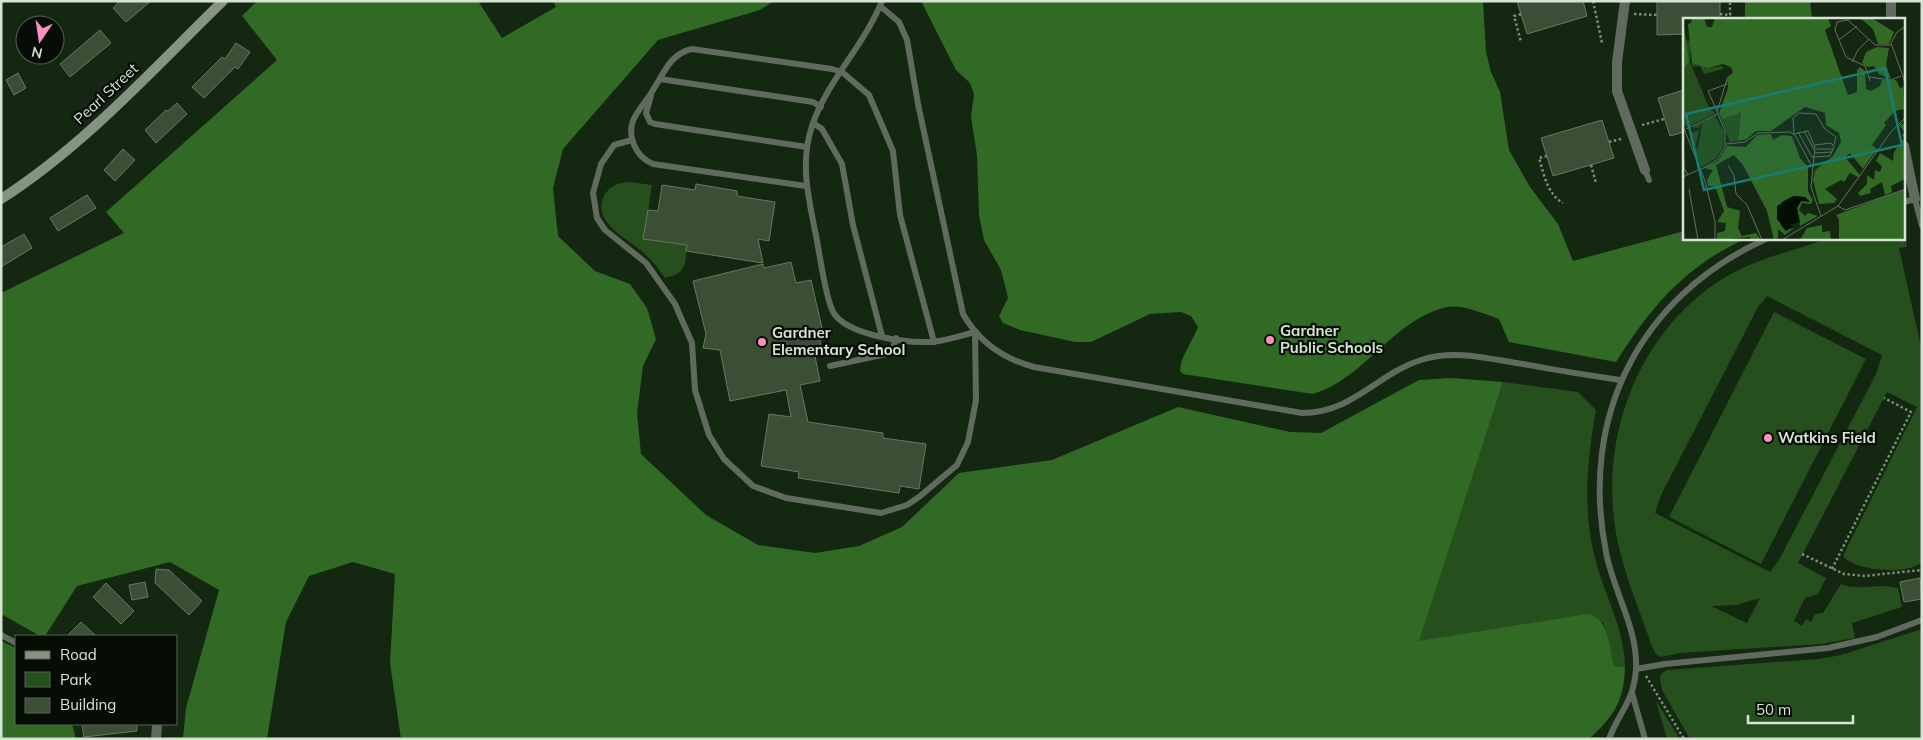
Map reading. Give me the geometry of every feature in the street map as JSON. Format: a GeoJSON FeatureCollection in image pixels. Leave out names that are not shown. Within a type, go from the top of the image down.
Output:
{"type":"FeatureCollection","features":[{"type":"Feature","properties":{"kind":"main road","name":"Pearl Street"},"geometry":{"type":"LineString","coordinates":[[1,199],[76,143],[223,1]]}},
{"type":"Feature","properties":{"kind":"street"},"geometry":{"type":"LineString","coordinates":[[1625,1],[1617,82],[1619,99],[1647,175]]}},
{"type":"Feature","properties":{"kind":"street"},"geometry":{"type":"LineString","coordinates":[[1891,1],[1891,18]]}},
{"type":"Feature","properties":{"kind":"street"},"geometry":{"type":"LineString","coordinates":[[1906,154],[1918,203]]}},
{"type":"Feature","properties":{"kind":"street"},"geometry":{"type":"LineString","coordinates":[[156,739],[157,725]]}},
{"type":"Feature","properties":{"kind":"lane"},"geometry":{"type":"LineString","coordinates":[[975,332],[934,342],[882,336],[848,327],[832,311],[806,186],[804,165],[806,147],[813,123],[821,107],[881,4],[895,17],[905,32],[963,314],[975,332],[990,346],[1009,359],[1034,367],[1302,413],[1321,412],[1342,406],[1409,364],[1444,355],[1470,356],[1620,380]]}},
{"type":"Feature","properties":{"kind":"lane"},"geometry":{"type":"LineString","coordinates":[[806,186],[659,166],[642,157],[632,140],[630,133],[633,118],[652,93],[671,60],[680,53],[692,49],[842,72],[869,95],[892,150],[900,215],[934,342]]}},
{"type":"Feature","properties":{"kind":"lane"},"geometry":{"type":"LineString","coordinates":[[660,79],[813,102],[821,107]]}},
{"type":"Feature","properties":{"kind":"lane"},"geometry":{"type":"LineString","coordinates":[[652,93],[646,113],[650,122],[655,124],[806,147]]}},
{"type":"Feature","properties":{"kind":"lane"},"geometry":{"type":"LineString","coordinates":[[813,123],[820,126],[842,164],[853,225],[882,336]]}},
{"type":"Feature","properties":{"kind":"lane"},"geometry":{"type":"LineString","coordinates":[[632,140],[614,146],[601,164],[593,193],[597,218],[605,230],[646,263],[675,304],[692,343],[695,390],[709,435],[716,449],[728,464],[753,486],[786,498],[873,512],[894,510],[919,497],[957,465],[968,442],[976,400],[975,332]]}},
{"type":"Feature","properties":{"kind":"lane"},"geometry":{"type":"LineString","coordinates":[[1918,203],[1922,226]]}},
{"type":"Feature","properties":{"kind":"lane"},"geometry":{"type":"LineString","coordinates":[[1609,739],[1628,706],[1638,669],[1630,626],[1606,555],[1599,501],[1606,424],[1620,380],[1646,335],[1678,299],[1725,260],[1764,240]]}},
{"type":"Feature","properties":{"kind":"lane"},"geometry":{"type":"LineString","coordinates":[[830,366],[886,354],[893,348],[896,338]]}},
{"type":"Feature","properties":{"kind":"lane"},"geometry":{"type":"LineString","coordinates":[[1638,669],[1665,664],[1828,648],[1877,637],[1922,620]]}},
{"type":"Feature","properties":{"kind":"lane"},"geometry":{"type":"LineString","coordinates":[[1,635],[15,642]]}},
{"type":"Feature","properties":{"kind":"lane"},"geometry":{"type":"LineString","coordinates":[[1632,692],[1645,739]]}},
{"type":"Feature","properties":{"kind":"path"},"geometry":{"type":"LineString","coordinates":[[1593,1],[1602,43]]}},
{"type":"Feature","properties":{"kind":"path"},"geometry":{"type":"LineString","coordinates":[[1720,14],[1730,15],[1730,1]]}},
{"type":"Feature","properties":{"kind":"path"},"geometry":{"type":"LineString","coordinates":[[1521,14],[1514,16],[1522,42]]}},
{"type":"Feature","properties":{"kind":"path"},"geometry":{"type":"LineString","coordinates":[[1623,14],[1657,15]]}},
{"type":"Feature","properties":{"kind":"path"},"geometry":{"type":"LineString","coordinates":[[1629,128],[1664,119]]}},
{"type":"Feature","properties":{"kind":"path"},"geometry":{"type":"LineString","coordinates":[[1547,156],[1539,158],[1544,176],[1553,195],[1563,203]]}},
{"type":"Feature","properties":{"kind":"path"},"geometry":{"type":"LineString","coordinates":[[1591,165],[1596,183]]}},
{"type":"Feature","properties":{"kind":"path"},"geometry":{"type":"LineString","coordinates":[[1832,569],[1911,412],[1884,398]]}},
{"type":"Feature","properties":{"kind":"path"},"geometry":{"type":"LineString","coordinates":[[1802,554],[1844,574],[1864,576],[1922,570]]}},
{"type":"Feature","properties":{"kind":"path"},"geometry":{"type":"LineString","coordinates":[[1638,669],[1684,739]]}},
{"type":"Feature","properties":{"kind":"green space"},"geometry":{"type":"Polygon","coordinates":[[[257,1],[478,1],[502,38],[556,7],[553,1],[774,1],[760,10],[658,40],[563,149],[553,188],[558,236],[595,271],[630,284],[647,308],[656,339],[643,366],[637,413],[641,454],[706,515],[758,545],[815,553],[859,546],[902,527],[959,473],[1052,460],[1178,407],[1290,432],[1321,433],[1419,380],[1451,378],[1503,382],[1419,641],[1587,614],[1594,616],[1600,621],[1607,634],[1614,666],[1625,667],[1622,690],[1616,708],[1605,723],[1589,739],[401,739],[390,663],[395,574],[353,562],[309,576],[286,622],[267,739],[183,739],[186,708],[219,590],[170,562],[77,586],[46,635],[38,635],[1,614],[1,293],[124,233],[106,212],[277,60],[242,16],[257,1]]]}},
{"type":"Feature","properties":{"kind":"green space"},"geometry":{"type":"Polygon","coordinates":[[[921,1],[1483,1],[1486,52],[1491,72],[1500,92],[1509,150],[1530,187],[1558,224],[1573,261],[1683,231],[1683,240],[1743,240],[1704,262],[1671,290],[1642,324],[1616,362],[1509,342],[1499,319],[1481,312],[1453,306],[1428,314],[1411,323],[1349,375],[1332,386],[1313,394],[1183,374],[1180,371],[1182,360],[1198,327],[1191,316],[1181,312],[1150,314],[1091,342],[1075,342],[1020,330],[1003,323],[999,316],[1008,298],[1001,270],[984,240],[979,215],[977,155],[971,117],[974,94],[970,83],[956,70],[921,1]]]}},
{"type":"Feature","properties":{"kind":"green space"},"geometry":{"type":"Polygon","coordinates":[[[1745,1],[1810,1],[1812,18],[1745,18],[1745,1]]]}},
{"type":"Feature","properties":{"kind":"green space"},"geometry":{"type":"Polygon","coordinates":[[[630,182],[652,185],[644,239],[687,245],[684,267],[677,274],[665,278],[646,255],[611,227],[602,213],[601,205],[606,193],[615,185],[630,182]]]}},
{"type":"Feature","properties":{"kind":"green space"},"geometry":{"type":"Polygon","coordinates":[[[1827,240],[1906,240],[1907,247],[1899,248],[1922,351],[1922,562],[1906,569],[1882,570],[1859,566],[1843,556],[1917,407],[1887,392],[1798,563],[1826,578],[1818,594],[1805,598],[1794,621],[1802,626],[1806,619],[1811,622],[1815,614],[1823,613],[1841,584],[1853,587],[1883,586],[1898,588],[1902,607],[1852,623],[1855,638],[1821,644],[1680,653],[1661,657],[1657,655],[1652,645],[1627,576],[1614,519],[1612,479],[1617,438],[1628,399],[1645,362],[1667,328],[1695,299],[1729,275],[1745,267],[1827,240]],[[1767,296],[1758,307],[1661,495],[1655,513],[1770,572],[1779,560],[1876,374],[1882,355],[1767,296]],[[1760,598],[1736,605],[1711,606],[1747,623],[1760,598]]]}},
{"type":"Feature","properties":{"kind":"green space","name":"Watkins Field"},"geometry":{"type":"Polygon","coordinates":[[[1774,312],[1866,359],[1761,564],[1669,517],[1774,312]]]}},
{"type":"Feature","properties":{"kind":"green space"},"geometry":{"type":"Polygon","coordinates":[[[1503,382],[1578,392],[1596,410],[1588,467],[1587,505],[1589,524],[1596,562],[1622,640],[1625,667],[1614,666],[1603,622],[1418,642],[1503,382]]]}},
{"type":"Feature","properties":{"kind":"green space"},"geometry":{"type":"Polygon","coordinates":[[[1922,629],[1922,739],[1690,739],[1662,690],[1661,674],[1667,670],[1819,659],[1841,655],[1922,629]]]}},
{"type":"Feature","properties":{"kind":"green space"},"geometry":{"type":"Polygon","coordinates":[[[1,641],[15,648],[15,725],[72,725],[76,739],[1,739],[1,641]]]}},
{"type":"Feature","properties":{"kind":"green space"},"geometry":{"type":"Polygon","coordinates":[[[1656,701],[1680,739],[1667,739],[1656,701]]]}},
{"type":"Feature","properties":{"kind":"building"},"geometry":{"type":"Polygon","coordinates":[[[120,1],[151,1],[126,22],[113,8],[120,1]]]}},
{"type":"Feature","properties":{"kind":"building"},"geometry":{"type":"Polygon","coordinates":[[[1517,1],[1583,1],[1587,16],[1527,34],[1517,1]]]}},
{"type":"Feature","properties":{"kind":"building"},"geometry":{"type":"Polygon","coordinates":[[[1657,1],[1720,1],[1720,18],[1683,18],[1683,34],[1657,35],[1657,1]]]}},
{"type":"Feature","properties":{"kind":"building"},"geometry":{"type":"Polygon","coordinates":[[[100,30],[111,43],[70,77],[61,65],[65,65],[65,60],[100,30]]]}},
{"type":"Feature","properties":{"kind":"building"},"geometry":{"type":"Polygon","coordinates":[[[236,43],[250,52],[238,69],[235,67],[204,98],[192,87],[222,57],[225,59],[236,43]]]}},
{"type":"Feature","properties":{"kind":"building"},"geometry":{"type":"Polygon","coordinates":[[[18,73],[26,88],[14,95],[6,80],[18,73]]]}},
{"type":"Feature","properties":{"kind":"building"},"geometry":{"type":"Polygon","coordinates":[[[1683,90],[1683,132],[1670,136],[1658,98],[1683,90]]]}},
{"type":"Feature","properties":{"kind":"building"},"geometry":{"type":"Polygon","coordinates":[[[177,103],[187,114],[156,143],[145,130],[166,110],[168,111],[177,103]]]}},
{"type":"Feature","properties":{"kind":"building"},"geometry":{"type":"Polygon","coordinates":[[[1602,120],[1614,158],[1553,176],[1541,138],[1602,120]]]}},
{"type":"Feature","properties":{"kind":"building"},"geometry":{"type":"Polygon","coordinates":[[[123,149],[135,160],[115,181],[104,170],[123,149]]]}},
{"type":"Feature","properties":{"kind":"building"},"geometry":{"type":"Polygon","coordinates":[[[696,184],[737,191],[737,196],[775,202],[769,241],[758,239],[763,263],[686,251],[687,245],[643,239],[648,210],[658,211],[662,185],[695,190],[696,184]]]}},
{"type":"Feature","properties":{"kind":"building"},"geometry":{"type":"Polygon","coordinates":[[[87,195],[96,208],[58,231],[50,218],[87,195]]]}},
{"type":"Feature","properties":{"kind":"building"},"geometry":{"type":"Polygon","coordinates":[[[24,234],[32,248],[1,267],[1,247],[24,234]]]}},
{"type":"Feature","properties":{"kind":"building","name":"Gardner Elementary School"},"geometry":{"type":"Polygon","coordinates":[[[791,262],[796,283],[811,280],[822,328],[820,340],[822,355],[815,356],[820,381],[800,385],[808,422],[883,433],[883,438],[926,444],[919,489],[900,486],[899,493],[798,478],[799,472],[761,466],[769,414],[791,417],[786,390],[730,401],[720,350],[703,348],[706,334],[693,281],[763,264],[764,268],[791,262]]]}},
{"type":"Feature","properties":{"kind":"building"},"geometry":{"type":"Polygon","coordinates":[[[156,569],[169,570],[202,601],[189,615],[155,583],[156,569]]]}},
{"type":"Feature","properties":{"kind":"building"},"geometry":{"type":"Polygon","coordinates":[[[1920,578],[1922,599],[1904,602],[1900,582],[1920,578]]]}},
{"type":"Feature","properties":{"kind":"building"},"geometry":{"type":"Polygon","coordinates":[[[145,582],[148,597],[132,600],[129,585],[145,582]]]}},
{"type":"Feature","properties":{"kind":"building"},"geometry":{"type":"Polygon","coordinates":[[[106,583],[134,611],[121,624],[93,597],[106,583]]]}},
{"type":"Feature","properties":{"kind":"building"},"geometry":{"type":"Polygon","coordinates":[[[81,622],[95,635],[68,635],[81,622]]]}},
{"type":"Feature","properties":{"kind":"building"},"geometry":{"type":"Polygon","coordinates":[[[82,725],[137,725],[137,731],[84,737],[82,725]]]}},
{"type":"Feature","properties":{"kind":"place","name":"Gardner Public Schools"},"geometry":{"type":"Point","coordinates":[1270,340]}},
{"type":"Feature","properties":{"kind":"place","name":"Gardner Elementary School"},"geometry":{"type":"Point","coordinates":[762,342]}},
{"type":"Feature","properties":{"kind":"place","name":"Watkins Field"},"geometry":{"type":"Point","coordinates":[1768,438]}}]}
